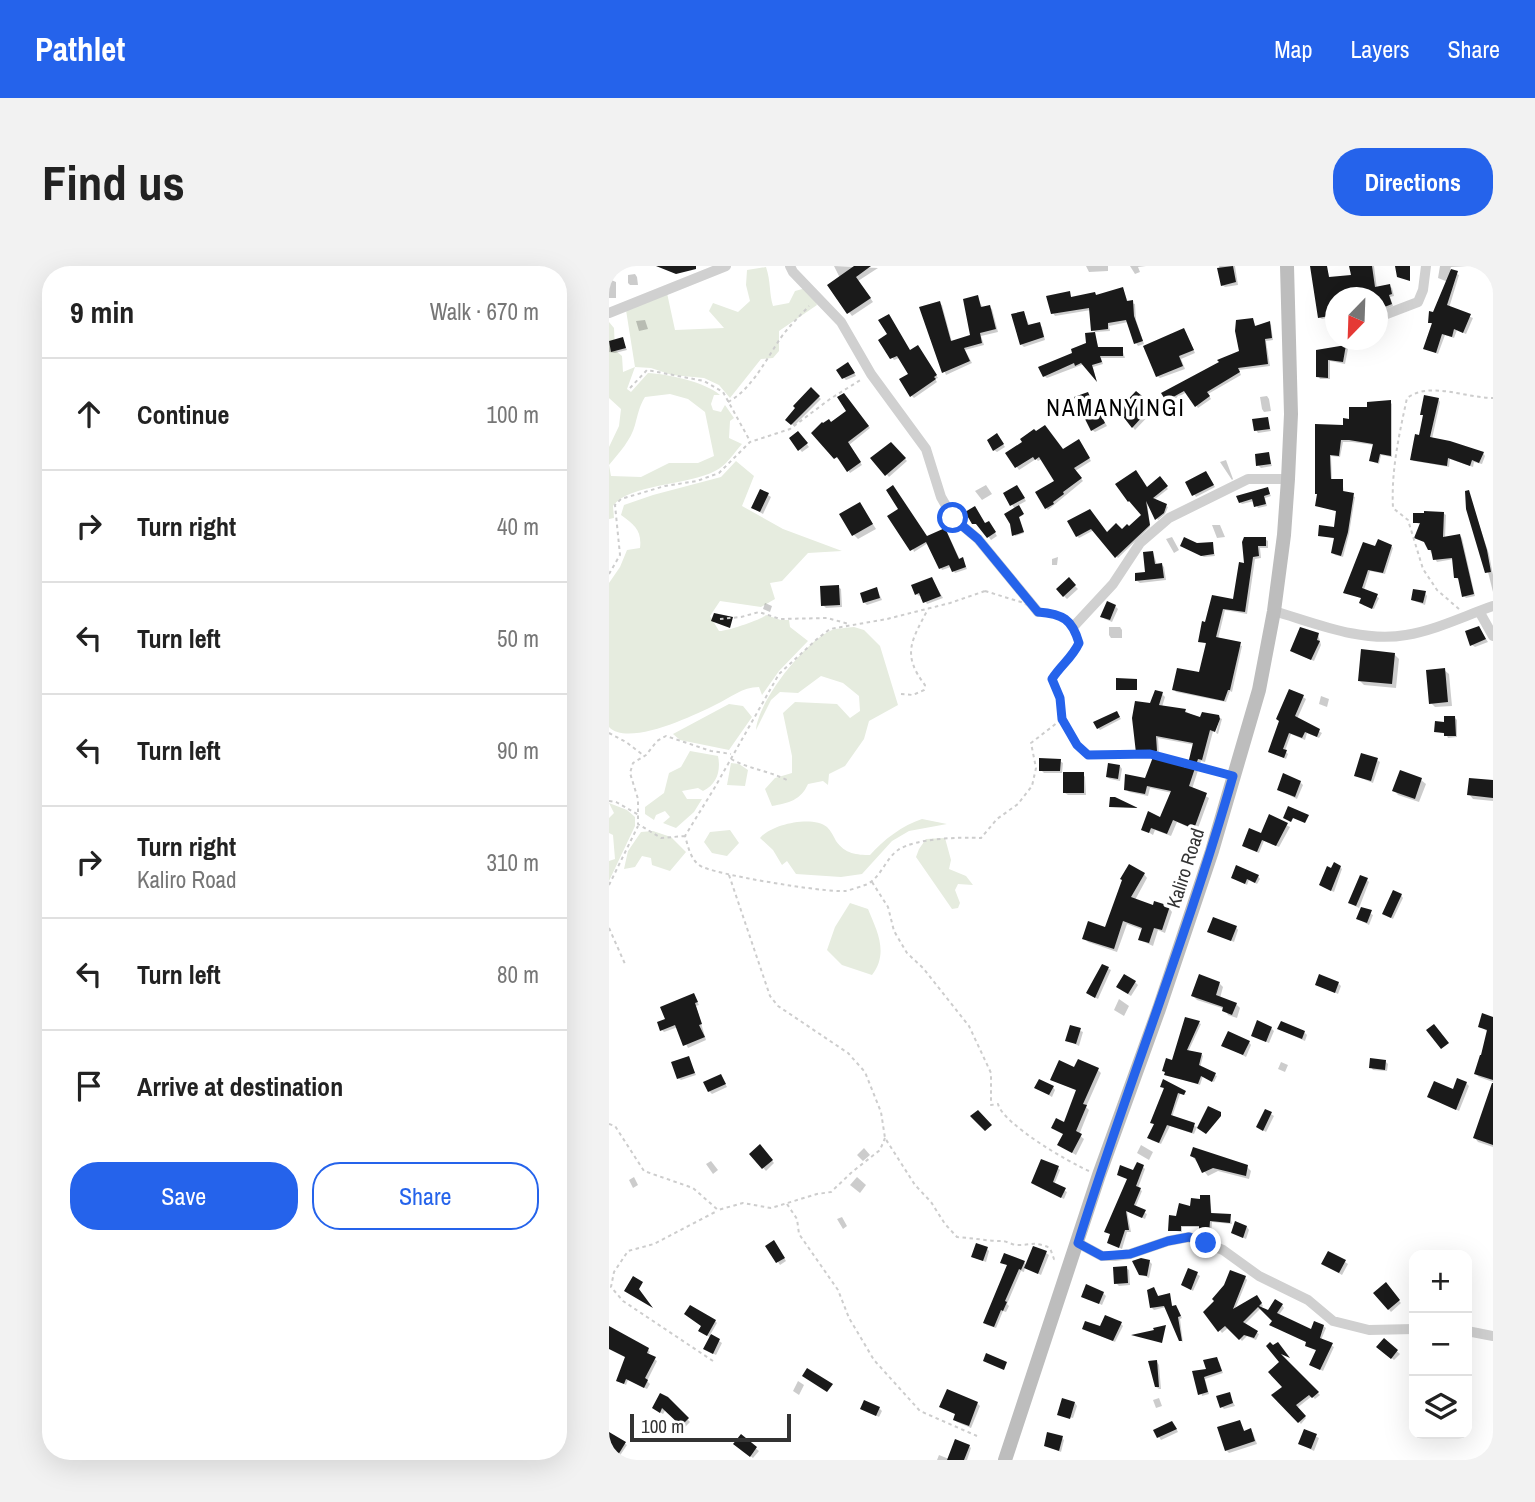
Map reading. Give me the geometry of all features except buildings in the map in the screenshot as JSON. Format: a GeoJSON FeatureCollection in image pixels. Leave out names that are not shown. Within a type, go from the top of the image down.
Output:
{"type":"FeatureCollection","features":[{"type":"Feature","properties":{"kind":"main road","name":"Kaliro Road"},"geometry":{"type":"LineString","coordinates":[[1005,1460],[1099,1175],[1212,851],[1259,690],[1274,611],[1288,479],[1291,414],[1287,266]]}},
{"type":"Feature","properties":{"kind":"street"},"geometry":{"type":"LineString","coordinates":[[609,313],[726,266]]}},
{"type":"Feature","properties":{"kind":"street"},"geometry":{"type":"LineString","coordinates":[[790,266],[841,322],[871,374],[926,449],[941,497],[953,518],[978,539],[1038,612]]}},
{"type":"Feature","properties":{"kind":"street"},"geometry":{"type":"LineString","coordinates":[[1388,313],[1417,302],[1423,290],[1426,266]]}},
{"type":"Feature","properties":{"kind":"street"},"geometry":{"type":"LineString","coordinates":[[1074,626],[1113,584],[1140,543],[1169,518],[1248,479],[1288,479]]}},
{"type":"Feature","properties":{"kind":"street"},"geometry":{"type":"LineString","coordinates":[[1274,611],[1368,636],[1404,636],[1493,607]]}},
{"type":"Feature","properties":{"kind":"street"},"geometry":{"type":"LineString","coordinates":[[1479,611],[1493,636]]}},
{"type":"Feature","properties":{"kind":"street"},"geometry":{"type":"LineString","coordinates":[[1078,1243],[1102,1256],[1115,1256],[1189,1237],[1223,1250],[1259,1276],[1308,1300],[1333,1321],[1369,1330],[1409,1329]]}},
{"type":"Feature","properties":{"kind":"street"},"geometry":{"type":"LineString","coordinates":[[1472,1332],[1493,1336]]}},
{"type":"Feature","properties":{"kind":"path"},"geometry":{"type":"LineString","coordinates":[[729,401],[741,394],[781,337],[816,297]]}},
{"type":"Feature","properties":{"kind":"path"},"geometry":{"type":"LineString","coordinates":[[630,388],[647,370],[704,381],[723,392],[750,442]]}},
{"type":"Feature","properties":{"kind":"path"},"geometry":{"type":"LineString","coordinates":[[609,574],[620,555],[615,505],[621,499],[719,473],[750,442],[790,429],[840,391],[871,374]]}},
{"type":"Feature","properties":{"kind":"path"},"geometry":{"type":"LineString","coordinates":[[1468,617],[1437,590],[1423,569],[1408,520],[1394,508],[1392,485],[1407,398],[1417,390],[1493,398]]}},
{"type":"Feature","properties":{"kind":"path"},"geometry":{"type":"LineString","coordinates":[[1062,719],[1031,743],[1036,768],[1032,786],[1018,804],[997,819],[981,838],[961,837],[916,844],[898,850],[871,882],[845,891],[796,887],[712,872],[699,866],[690,853],[685,836],[779,674],[830,629],[887,619],[985,591],[1024,603],[1038,612],[1056,614],[1074,626],[1079,643],[1073,657],[1060,666],[1052,679],[1060,698],[1062,719],[1077,745],[1088,755],[1150,754],[1233,776]]}},
{"type":"Feature","properties":{"kind":"path"},"geometry":{"type":"LineString","coordinates":[[901,694],[913,695],[924,690],[925,685],[912,663],[910,648],[929,608]]}},
{"type":"Feature","properties":{"kind":"path"},"geometry":{"type":"LineString","coordinates":[[720,619],[759,612],[780,619],[827,618],[852,625]]}},
{"type":"Feature","properties":{"kind":"path"},"geometry":{"type":"LineString","coordinates":[[609,733],[626,741],[644,756]]}},
{"type":"Feature","properties":{"kind":"path"},"geometry":{"type":"LineString","coordinates":[[609,885],[638,824],[638,799],[630,773],[633,763],[666,736],[711,751],[732,754]]}},
{"type":"Feature","properties":{"kind":"path"},"geometry":{"type":"LineString","coordinates":[[730,758],[742,765],[773,773],[787,780]]}},
{"type":"Feature","properties":{"kind":"path"},"geometry":{"type":"LineString","coordinates":[[609,801],[616,802],[639,816]]}},
{"type":"Feature","properties":{"kind":"path"},"geometry":{"type":"LineString","coordinates":[[638,824],[661,838],[685,836]]}},
{"type":"Feature","properties":{"kind":"path"},"geometry":{"type":"LineString","coordinates":[[729,875],[768,982],[770,996],[778,1006],[848,1053],[865,1072],[881,1112],[885,1138],[915,1185],[932,1202],[945,1224],[957,1237],[983,1239],[993,1243],[1004,1241],[1016,1246],[1036,1242],[1050,1248],[1053,1259],[1070,1266]]}},
{"type":"Feature","properties":{"kind":"path"},"geometry":{"type":"LineString","coordinates":[[871,882],[888,907],[894,931],[907,953],[923,968],[969,1026],[991,1073],[991,1105],[998,1104],[1000,1111],[1066,1161],[1099,1175]]}},
{"type":"Feature","properties":{"kind":"path"},"geometry":{"type":"LineString","coordinates":[[609,928],[625,964]]}},
{"type":"Feature","properties":{"kind":"path"},"geometry":{"type":"LineString","coordinates":[[609,1124],[615,1126],[645,1171],[693,1188],[718,1210]]}},
{"type":"Feature","properties":{"kind":"path"},"geometry":{"type":"LineString","coordinates":[[713,1361],[623,1301],[611,1287],[614,1272],[628,1251],[654,1244],[718,1210],[743,1203],[771,1208],[831,1192],[880,1150],[885,1138]]}},
{"type":"Feature","properties":{"kind":"path"},"geometry":{"type":"LineString","coordinates":[[787,1203],[797,1219],[799,1234],[838,1290],[849,1318],[874,1360],[920,1411],[977,1436]]}},
{"type":"Feature","properties":{"kind":"shaded area"},"geometry":{"type":"Polygon","coordinates":[[[766,267],[773,306],[789,303],[795,291],[806,288],[813,293],[817,305],[779,331],[779,351],[773,358],[761,359],[730,398],[719,385],[704,378],[672,375],[651,368],[635,367],[626,310],[667,293],[675,330],[724,328],[709,311],[713,303],[738,312],[750,301],[746,285],[747,270],[766,267]]]}},
{"type":"Feature","properties":{"kind":"shaded area"},"geometry":{"type":"Polygon","coordinates":[[[609,322],[614,328],[615,350],[622,356],[623,372],[635,367],[627,389],[631,392],[648,373],[686,380],[713,390],[720,395],[714,395],[711,404],[713,410],[721,412],[725,405],[734,418],[730,421],[729,438],[742,444],[719,469],[704,476],[645,489],[621,499],[613,506],[614,518],[609,519],[609,465],[609,447],[619,426],[621,409],[609,398],[609,322]],[[670,394],[645,397],[631,436],[609,465],[611,476],[641,477],[669,463],[698,463],[714,456],[705,412],[688,399],[670,394]]]}},
{"type":"Feature","properties":{"kind":"shaded area"},"geometry":{"type":"Polygon","coordinates":[[[736,461],[754,476],[742,506],[783,529],[842,551],[808,553],[782,581],[770,583],[775,599],[761,607],[720,601],[710,616],[719,631],[744,625],[766,615],[789,620],[790,627],[808,641],[779,671],[762,695],[759,687],[747,689],[661,728],[630,734],[618,732],[609,727],[609,583],[627,550],[640,548],[637,529],[621,515],[624,505],[721,477],[736,461]]]}},
{"type":"Feature","properties":{"kind":"shaded area"},"geometry":{"type":"Polygon","coordinates":[[[854,627],[864,630],[880,646],[898,705],[869,721],[864,739],[845,766],[829,774],[828,785],[823,781],[808,784],[794,800],[772,806],[765,789],[775,778],[792,773],[792,756],[783,713],[795,702],[837,704],[850,718],[860,711],[859,696],[843,683],[821,676],[798,693],[780,692],[771,700],[756,730],[765,704],[785,673],[809,646],[832,630],[854,627]]]}},
{"type":"Feature","properties":{"kind":"shaded area"},"geometry":{"type":"Polygon","coordinates":[[[729,704],[743,706],[752,717],[729,750],[680,740],[673,734],[729,704]]]}},
{"type":"Feature","properties":{"kind":"shaded area"},"geometry":{"type":"Polygon","coordinates":[[[690,751],[718,756],[719,767],[715,781],[703,791],[698,788],[682,791],[687,799],[702,799],[694,812],[676,828],[663,823],[670,817],[665,811],[656,815],[654,820],[645,814],[645,807],[664,793],[669,773],[681,767],[690,751]]]}},
{"type":"Feature","properties":{"kind":"shaded area"},"geometry":{"type":"Polygon","coordinates":[[[731,763],[739,764],[748,770],[745,786],[727,785],[731,763]]]}},
{"type":"Feature","properties":{"kind":"shaded area"},"geometry":{"type":"Polygon","coordinates":[[[609,803],[627,810],[635,817],[635,826],[609,881],[609,861],[615,859],[613,835],[609,833],[609,818],[614,813],[609,803]]]}},
{"type":"Feature","properties":{"kind":"shaded area"},"geometry":{"type":"Polygon","coordinates":[[[922,819],[947,824],[909,831],[892,841],[862,874],[841,877],[796,874],[787,861],[782,865],[773,850],[760,838],[782,825],[821,823],[847,851],[870,855],[894,834],[922,819]]]}},
{"type":"Feature","properties":{"kind":"shaded area"},"geometry":{"type":"Polygon","coordinates":[[[730,830],[739,843],[727,856],[712,853],[704,842],[710,832],[730,830]]]}},
{"type":"Feature","properties":{"kind":"shaded area"},"geometry":{"type":"Polygon","coordinates":[[[653,831],[671,837],[686,852],[670,871],[652,865],[651,858],[642,856],[635,867],[624,869],[628,851],[641,832],[653,831]]]}},
{"type":"Feature","properties":{"kind":"shaded area"},"geometry":{"type":"Polygon","coordinates":[[[945,838],[951,860],[949,869],[966,876],[973,885],[958,884],[955,890],[960,903],[958,908],[952,909],[916,857],[926,839],[945,838]]]}},
{"type":"Feature","properties":{"kind":"shaded area"},"geometry":{"type":"Polygon","coordinates":[[[850,903],[868,909],[878,934],[880,958],[872,975],[842,965],[827,950],[835,927],[850,903]]]}},
{"type":"Feature","properties":{"kind":"district","name":"NAMANYINGI"},"geometry":{"type":"Point","coordinates":[1116,407]}},
{"type":"Feature","properties":{"kind":"route"},"geometry":{"type":"LineString","coordinates":[[953,518],[978,539],[1038,612],[1056,614],[1074,626],[1079,643],[1073,657],[1060,666],[1052,679],[1060,698],[1062,719],[1077,745],[1088,755],[1150,754],[1233,776],[1212,851],[1099,1175],[1078,1243],[1102,1256],[1130,1254],[1189,1237],[1206,1243]]}}]}
